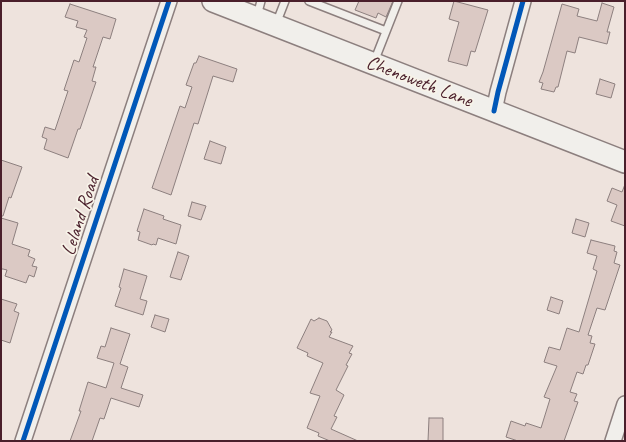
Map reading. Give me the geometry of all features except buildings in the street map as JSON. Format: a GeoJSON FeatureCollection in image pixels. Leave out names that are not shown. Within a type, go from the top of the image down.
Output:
{"type":"FeatureCollection","features":[{"type":"Feature","properties":{"kind":"main road","name":"Chenoweth Lane"},"geometry":{"type":"LineString","coordinates":[[213,1],[264,15],[373,64],[625,162]]}},
{"type":"Feature","properties":{"kind":"street","name":"Leland Road"},"geometry":{"type":"LineString","coordinates":[[23,441],[169,1]]}},
{"type":"Feature","properties":{"kind":"street"},"geometry":{"type":"LineString","coordinates":[[494,111],[523,1]]}},
{"type":"Feature","properties":{"kind":"street"},"geometry":{"type":"LineString","coordinates":[[613,441],[625,404]]}},
{"type":"Feature","properties":{"kind":"lane"},"geometry":{"type":"LineString","coordinates":[[264,15],[286,1]]}},
{"type":"Feature","properties":{"kind":"lane"},"geometry":{"type":"LineString","coordinates":[[309,1],[386,31]]}},
{"type":"Feature","properties":{"kind":"lane"},"geometry":{"type":"LineString","coordinates":[[373,64],[398,1]]}},
{"type":"Feature","properties":{"kind":"cycle path"},"geometry":{"type":"LineString","coordinates":[[23,441],[169,1]]}},
{"type":"Feature","properties":{"kind":"cycle path"},"geometry":{"type":"LineString","coordinates":[[494,111],[523,1]]}}]}
